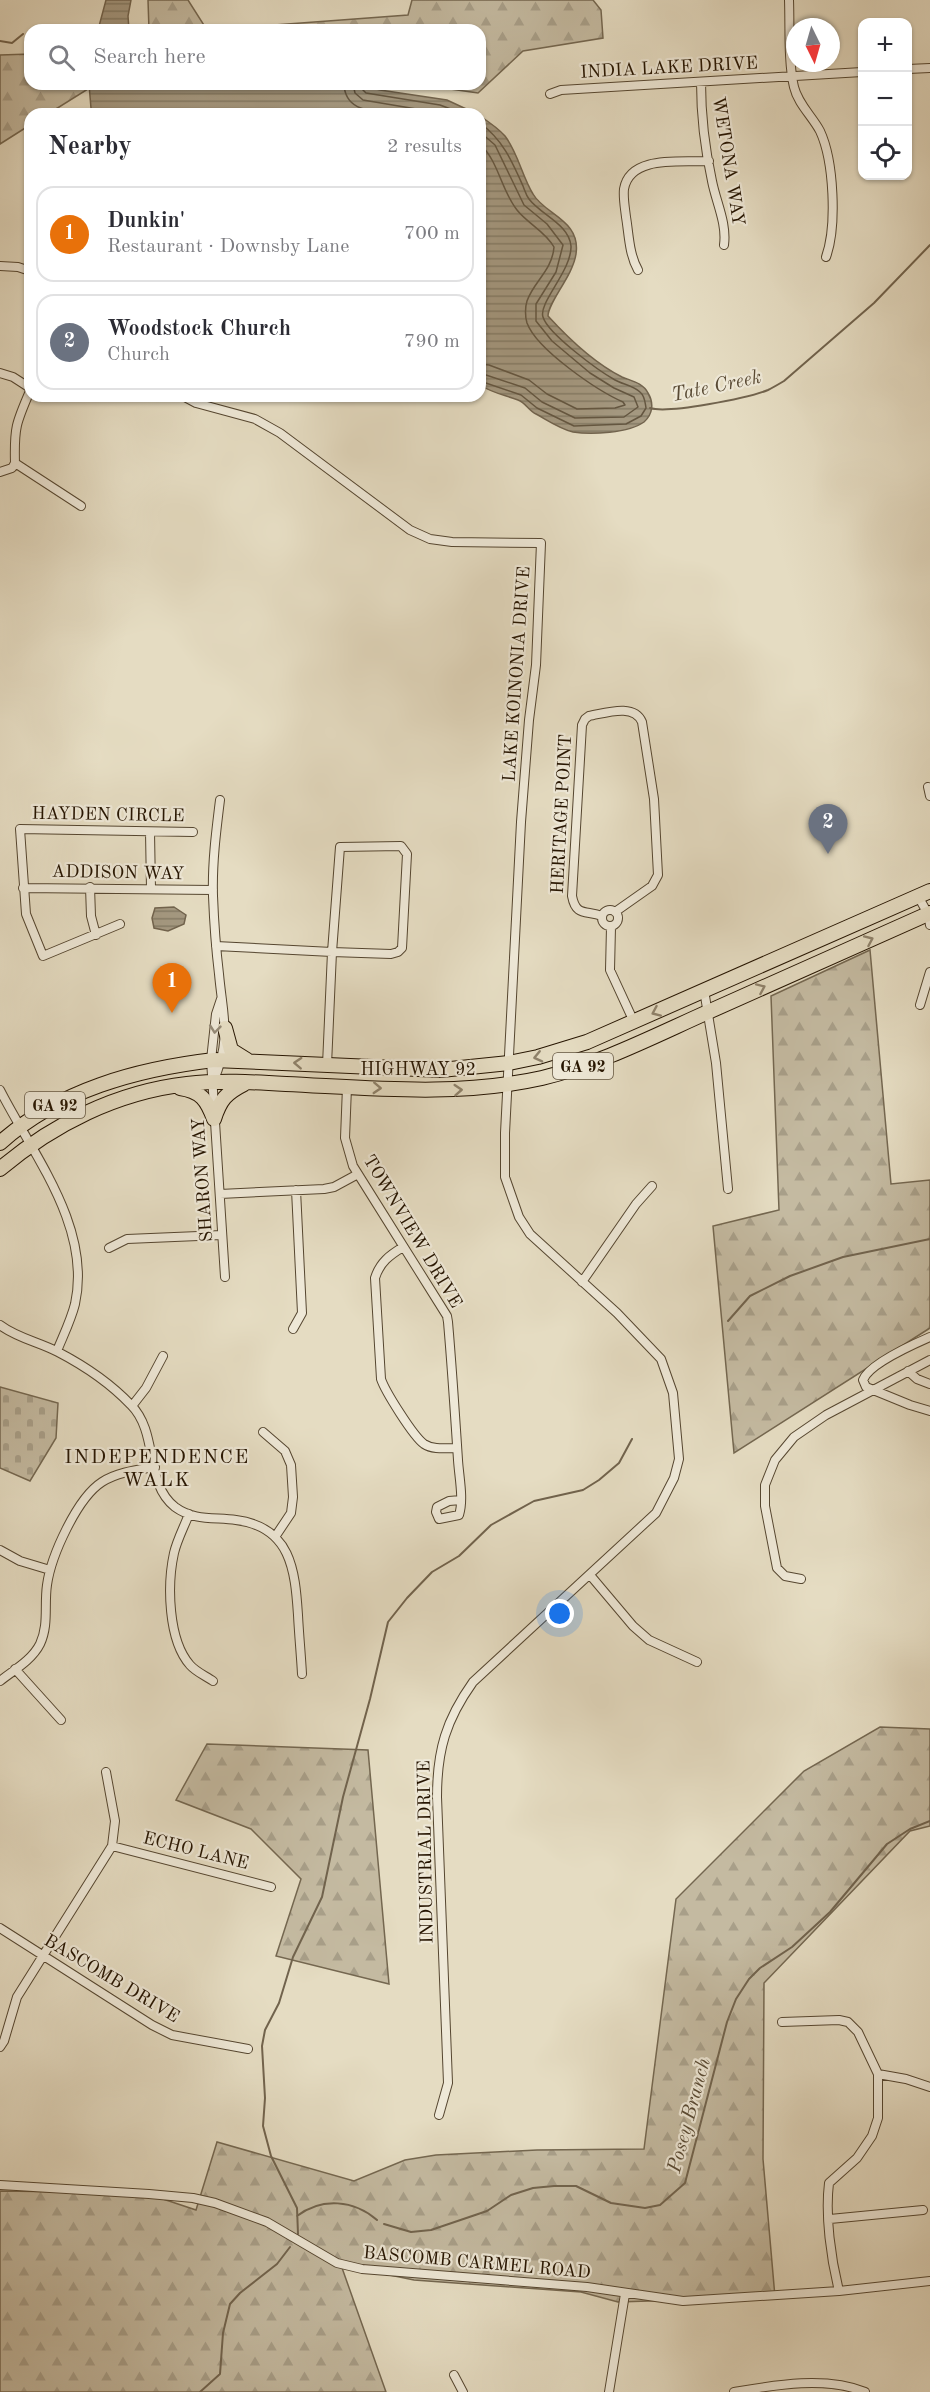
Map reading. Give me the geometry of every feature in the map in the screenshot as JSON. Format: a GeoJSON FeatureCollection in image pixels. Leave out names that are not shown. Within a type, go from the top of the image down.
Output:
{"type":"FeatureCollection","features":[{"type":"Feature","properties":{"kind":"main road","name":"HIGHWAY 92"},"geometry":{"type":"LineString","coordinates":[[0,1143],[18,1126],[61,1102],[117,1078],[165,1066],[217,1060],[441,1070],[508,1063],[565,1050],[634,1022],[924,893]]}},
{"type":"Feature","properties":{"kind":"main road","name":"HIGHWAY 92"},"geometry":{"type":"LineString","coordinates":[[0,1169],[30,1145],[77,1117],[114,1102],[170,1087],[213,1082],[248,1082],[441,1091],[543,1078],[595,1062],[929,918]]}},
{"type":"Feature","properties":{"kind":"main road"},"geometry":{"type":"LineString","coordinates":[[225,1028],[231,1050],[249,1061]]}},
{"type":"Feature","properties":{"kind":"main road"},"geometry":{"type":"LineString","coordinates":[[214,1119],[220,1101],[227,1092],[248,1082]]}},
{"type":"Feature","properties":{"kind":"main road"},"geometry":{"type":"LineString","coordinates":[[170,1087],[192,1090],[203,1096],[214,1119]]}},
{"type":"Feature","properties":{"kind":"street"},"geometry":{"type":"LineString","coordinates":[[789,0],[793,76],[797,95],[818,128],[829,155],[832,228],[826,258]]}},
{"type":"Feature","properties":{"kind":"street"},"geometry":{"type":"LineString","coordinates":[[912,69],[930,68]]}},
{"type":"Feature","properties":{"kind":"street","name":"INDIA LAKE DRIVE"},"geometry":{"type":"LineString","coordinates":[[550,94],[561,90],[858,72]]}},
{"type":"Feature","properties":{"kind":"street","name":"WETONA WAY"},"geometry":{"type":"LineString","coordinates":[[701,82],[709,161],[726,232],[724,245]]}},
{"type":"Feature","properties":{"kind":"street"},"geometry":{"type":"LineString","coordinates":[[638,270],[631,251],[625,204],[624,188],[631,174],[639,167],[652,164],[709,161]]}},
{"type":"Feature","properties":{"kind":"street"},"geometry":{"type":"LineString","coordinates":[[0,266],[24,269]]}},
{"type":"Feature","properties":{"kind":"street"},"geometry":{"type":"LineString","coordinates":[[0,374],[13,377],[24,385]]}},
{"type":"Feature","properties":{"kind":"street"},"geometry":{"type":"LineString","coordinates":[[0,472],[12,468],[15,463],[14,433],[25,402]]}},
{"type":"Feature","properties":{"kind":"street","name":"LAKE KOINONIA DRIVE"},"geometry":{"type":"LineString","coordinates":[[194,402],[255,419],[273,429],[410,530],[430,539],[452,542],[542,543],[536,665],[521,822],[508,1063]]}},
{"type":"Feature","properties":{"kind":"street"},"geometry":{"type":"LineString","coordinates":[[15,463],[81,506]]}},
{"type":"Feature","properties":{"kind":"street","name":"HERITAGE POINT"},"geometry":{"type":"LineString","coordinates":[[602,916],[578,911],[574,906],[572,896],[582,725],[589,716],[628,710],[636,713],[642,722],[654,799],[658,875],[654,884],[615,912]]}},
{"type":"Feature","properties":{"kind":"street"},"geometry":{"type":"LineString","coordinates":[[213,1082],[225,1028],[216,946],[213,890],[216,826],[220,800]]}},
{"type":"Feature","properties":{"kind":"street","name":"HAYDEN CIRCLE"},"geometry":{"type":"LineString","coordinates":[[120,924],[43,956],[26,914],[20,829],[193,832]]}},
{"type":"Feature","properties":{"kind":"street"},"geometry":{"type":"LineString","coordinates":[[150,832],[151,889]]}},
{"type":"Feature","properties":{"kind":"street"},"geometry":{"type":"LineString","coordinates":[[216,946],[332,952],[391,954],[399,952],[402,948],[407,854],[402,846],[340,847],[332,952],[327,1065]]}},
{"type":"Feature","properties":{"kind":"street"},"geometry":{"type":"LineString","coordinates":[[90,887],[91,916],[96,935]]}},
{"type":"Feature","properties":{"kind":"street","name":"ADDISON WAY"},"geometry":{"type":"LineString","coordinates":[[23,888],[213,890]]}},
{"type":"Feature","properties":{"kind":"street"},"geometry":{"type":"LineString","coordinates":[[924,893],[929,918]]}},
{"type":"Feature","properties":{"kind":"street"},"geometry":{"type":"LineString","coordinates":[[611,927],[603,924],[602,916],[608,910],[615,912],[618,919],[611,927],[610,970],[634,1022]]}},
{"type":"Feature","properties":{"kind":"street"},"geometry":{"type":"LineString","coordinates":[[920,1005],[930,972]]}},
{"type":"Feature","properties":{"kind":"street"},"geometry":{"type":"LineString","coordinates":[[704,990],[716,1063],[728,1189]]}},
{"type":"Feature","properties":{"kind":"street"},"geometry":{"type":"LineString","coordinates":[[217,1060],[216,1014],[221,998]]}},
{"type":"Feature","properties":{"kind":"street","name":"INDUSTRIAL DRIVE"},"geometry":{"type":"LineString","coordinates":[[439,2115],[448,2083],[437,1797],[437,1767],[444,1735],[456,1706],[473,1682],[656,1513],[674,1478],[678,1449],[673,1393],[661,1359],[617,1313],[530,1234],[519,1216],[511,1196],[504,1160],[508,1063]]}},
{"type":"Feature","properties":{"kind":"street","name":"SHARON WAY"},"geometry":{"type":"LineString","coordinates":[[213,1082],[225,1277]]}},
{"type":"Feature","properties":{"kind":"street","name":"TOWNVIEW DRIVE"},"geometry":{"type":"LineString","coordinates":[[347,1087],[345,1138],[347,1151],[358,1174],[447,1316],[460,1500]]}},
{"type":"Feature","properties":{"kind":"street"},"geometry":{"type":"LineString","coordinates":[[0,1090],[65,1210],[77,1258],[75,1302],[57,1351]]}},
{"type":"Feature","properties":{"kind":"street"},"geometry":{"type":"LineString","coordinates":[[220,1194],[334,1187],[358,1174]]}},
{"type":"Feature","properties":{"kind":"street"},"geometry":{"type":"LineString","coordinates":[[582,1282],[636,1204],[652,1185]]}},
{"type":"Feature","properties":{"kind":"street"},"geometry":{"type":"LineString","coordinates":[[293,1329],[302,1313],[296,1190]]}},
{"type":"Feature","properties":{"kind":"street"},"geometry":{"type":"LineString","coordinates":[[109,1248],[127,1239],[222,1235]]}},
{"type":"Feature","properties":{"kind":"street"},"geometry":{"type":"LineString","coordinates":[[403,1246],[386,1258],[375,1278],[381,1379],[385,1391],[423,1443],[435,1448],[457,1448]]}},
{"type":"Feature","properties":{"kind":"street"},"geometry":{"type":"LineString","coordinates":[[0,1325],[11,1333],[57,1351],[76,1362],[132,1406],[148,1434],[158,1480],[165,1497],[174,1507],[198,1518],[249,1522],[265,1529],[275,1537],[287,1551],[295,1571],[302,1674]]}},
{"type":"Feature","properties":{"kind":"street"},"geometry":{"type":"LineString","coordinates":[[930,1337],[866,1373],[863,1380],[866,1387],[930,1411]]}},
{"type":"Feature","properties":{"kind":"street"},"geometry":{"type":"LineString","coordinates":[[132,1406],[146,1388],[163,1356]]}},
{"type":"Feature","properties":{"kind":"street"},"geometry":{"type":"LineString","coordinates":[[801,1579],[785,1576],[777,1568],[768,1527],[765,1485],[775,1460],[794,1437],[826,1415],[930,1360]]}},
{"type":"Feature","properties":{"kind":"street"},"geometry":{"type":"LineString","coordinates":[[908,1371],[917,1379],[930,1384]]}},
{"type":"Feature","properties":{"kind":"street"},"geometry":{"type":"LineString","coordinates":[[262,1432],[285,1451],[291,1465],[293,1497],[291,1513],[275,1537]]}},
{"type":"Feature","properties":{"kind":"street"},"geometry":{"type":"LineString","coordinates":[[0,1680],[33,1654],[43,1636],[46,1586],[50,1570],[59,1545],[76,1514],[95,1488],[115,1476],[155,1467]]}},
{"type":"Feature","properties":{"kind":"street"},"geometry":{"type":"LineString","coordinates":[[189,1514],[174,1551],[171,1569],[170,1591],[175,1641],[192,1668],[213,1681]]}},
{"type":"Feature","properties":{"kind":"street"},"geometry":{"type":"LineString","coordinates":[[0,1550],[20,1561],[50,1570]]}},
{"type":"Feature","properties":{"kind":"street"},"geometry":{"type":"LineString","coordinates":[[590,1575],[633,1626],[649,1640],[697,1662]]}},
{"type":"Feature","properties":{"kind":"street"},"geometry":{"type":"LineString","coordinates":[[15,1669],[61,1720]]}},
{"type":"Feature","properties":{"kind":"street"},"geometry":{"type":"LineString","coordinates":[[0,2047],[4,2041],[17,1997],[112,1846],[115,1821],[106,1772]]}},
{"type":"Feature","properties":{"kind":"street","name":"ECHO LANE"},"geometry":{"type":"LineString","coordinates":[[112,1846],[272,1887]]}},
{"type":"Feature","properties":{"kind":"street","name":"BASCOMB DRIVE"},"geometry":{"type":"LineString","coordinates":[[0,1928],[152,2025],[172,2035],[248,2049]]}},
{"type":"Feature","properties":{"kind":"street"},"geometry":{"type":"LineString","coordinates":[[782,2022],[839,2020],[848,2022],[858,2032],[878,2074],[876,2129],[857,2158],[829,2183],[827,2196],[833,2260],[839,2291]]}},
{"type":"Feature","properties":{"kind":"street"},"geometry":{"type":"LineString","coordinates":[[878,2074],[906,2079],[930,2087]]}},
{"type":"Feature","properties":{"kind":"street","name":"BASCOMB CARMEL ROAD"},"geometry":{"type":"LineString","coordinates":[[0,2185],[149,2194],[193,2198],[215,2203],[267,2222],[317,2253],[347,2267],[587,2288],[683,2301],[839,2291],[930,2281]]}},
{"type":"Feature","properties":{"kind":"street"},"geometry":{"type":"LineString","coordinates":[[830,2220],[923,2210]]}},
{"type":"Feature","properties":{"kind":"street"},"geometry":{"type":"LineString","coordinates":[[609,2392],[625,2294]]}},
{"type":"Feature","properties":{"kind":"street"},"geometry":{"type":"LineString","coordinates":[[454,2375],[463,2392]]}},
{"type":"Feature","properties":{"kind":"street"},"geometry":{"type":"LineString","coordinates":[[734,2392],[795,2385],[834,2384],[865,2392]]}},
{"type":"Feature","properties":{"kind":"green space"},"geometry":{"type":"Polygon","coordinates":[[[148,0],[188,0],[203,24],[149,24],[148,0]]]}},
{"type":"Feature","properties":{"kind":"green space"},"geometry":{"type":"Polygon","coordinates":[[[412,0],[593,0],[601,10],[603,38],[523,51],[486,86],[486,24],[287,24],[408,15],[412,0]]]}},
{"type":"Feature","properties":{"kind":"green space"},"geometry":{"type":"Polygon","coordinates":[[[24,54],[24,90],[86,90],[58,108],[24,108],[24,129],[0,144],[0,55],[24,54]]]}},
{"type":"Feature","properties":{"kind":"green space"},"geometry":{"type":"Polygon","coordinates":[[[457,90],[481,90],[478,93],[457,90]]]}},
{"type":"Feature","properties":{"kind":"green space"},"geometry":{"type":"Polygon","coordinates":[[[870,950],[891,1184],[930,1180],[930,1328],[734,1453],[713,1226],[779,1210],[771,996],[870,950]]]}},
{"type":"Feature","properties":{"kind":"green space"},"geometry":{"type":"Polygon","coordinates":[[[0,1387],[58,1403],[56,1438],[30,1481],[0,1468],[0,1387]]]}},
{"type":"Feature","properties":{"kind":"green space"},"geometry":{"type":"Polygon","coordinates":[[[880,1727],[930,1729],[930,1826],[910,1831],[764,1983],[763,2159],[775,2297],[618,2302],[581,2292],[414,2280],[341,2265],[386,2392],[0,2392],[0,2191],[145,2193],[196,2210],[217,2142],[354,2181],[405,2160],[436,2155],[537,2150],[644,2149],[676,1899],[804,1771],[880,1727]]]}},
{"type":"Feature","properties":{"kind":"green space"},"geometry":{"type":"Polygon","coordinates":[[[207,1744],[368,1750],[389,1984],[276,1956],[301,1879],[251,1829],[176,1800],[207,1744]]]}},
{"type":"Feature","properties":{"kind":"water"},"geometry":{"type":"Polygon","coordinates":[[[106,0],[131,0],[129,24],[100,24],[106,0]]]}},
{"type":"Feature","properties":{"kind":"water"},"geometry":{"type":"Polygon","coordinates":[[[90,90],[380,90],[447,100],[464,108],[91,108],[90,90]]]}},
{"type":"Feature","properties":{"kind":"water"},"geometry":{"type":"Polygon","coordinates":[[[486,120],[505,136],[538,201],[561,219],[573,233],[576,243],[574,262],[548,316],[592,358],[643,387],[650,397],[652,408],[644,422],[629,429],[610,432],[573,432],[558,427],[534,413],[521,401],[486,388],[486,120]]]}},
{"type":"Feature","properties":{"kind":"water"},"geometry":{"type":"Polygon","coordinates":[[[174,907],[186,915],[184,924],[168,931],[154,928],[152,918],[155,908],[174,907]]]}},
{"type":"Feature","properties":{"kind":"waterway","name":"Tate Creek"},"geometry":{"type":"LineString","coordinates":[[0,41],[12,43],[23,34]]}},
{"type":"Feature","properties":{"kind":"waterway","name":"Tate Creek"},"geometry":{"type":"LineString","coordinates":[[650,408],[673,409],[727,401],[768,390],[784,381],[874,303],[930,245]]}},
{"type":"Feature","properties":{"kind":"waterway"},"geometry":{"type":"LineString","coordinates":[[728,1321],[750,1296],[790,1276],[843,1257],[930,1239]]}},
{"type":"Feature","properties":{"kind":"waterway"},"geometry":{"type":"LineString","coordinates":[[298,2234],[297,2208],[271,2156],[263,2126],[265,2098],[262,2046],[265,2030],[279,2003],[293,1957],[322,1897],[343,1797],[388,1622],[432,1572],[459,1556],[491,1525],[534,1501],[583,1490],[619,1463],[632,1439]]}},
{"type":"Feature","properties":{"kind":"waterway","name":"Posey Branch"},"geometry":{"type":"LineString","coordinates":[[384,2224],[411,2232],[431,2230],[487,2211],[511,2195],[533,2188],[554,2186],[576,2186],[611,2203],[645,2208],[660,2205],[685,2183],[727,2022],[736,1999],[749,1979],[760,1968],[792,1947],[830,1912],[887,1844],[910,1829],[930,1821]]}},
{"type":"Feature","properties":{"kind":"waterway","name":"Posey Branch"},"geometry":{"type":"LineString","coordinates":[[297,2216],[317,2206],[338,2203],[358,2208],[377,2220]]}},
{"type":"Feature","properties":{"kind":"waterway","name":"Posey Branch"},"geometry":{"type":"LineString","coordinates":[[200,2392],[220,2374],[223,2333],[230,2304],[240,2293],[277,2264],[290,2247]]}},
{"type":"Feature","properties":{"kind":"place","name":"Woodstock Church"},"geometry":{"type":"Point","coordinates":[828,854]}},
{"type":"Feature","properties":{"kind":"place","name":"Dunkin'"},"geometry":{"type":"Point","coordinates":[172,1013]}},
{"type":"Feature","properties":{"kind":"district","name":"INDEPENDENCE WALK"},"geometry":{"type":"Point","coordinates":[157,1468]}}]}
